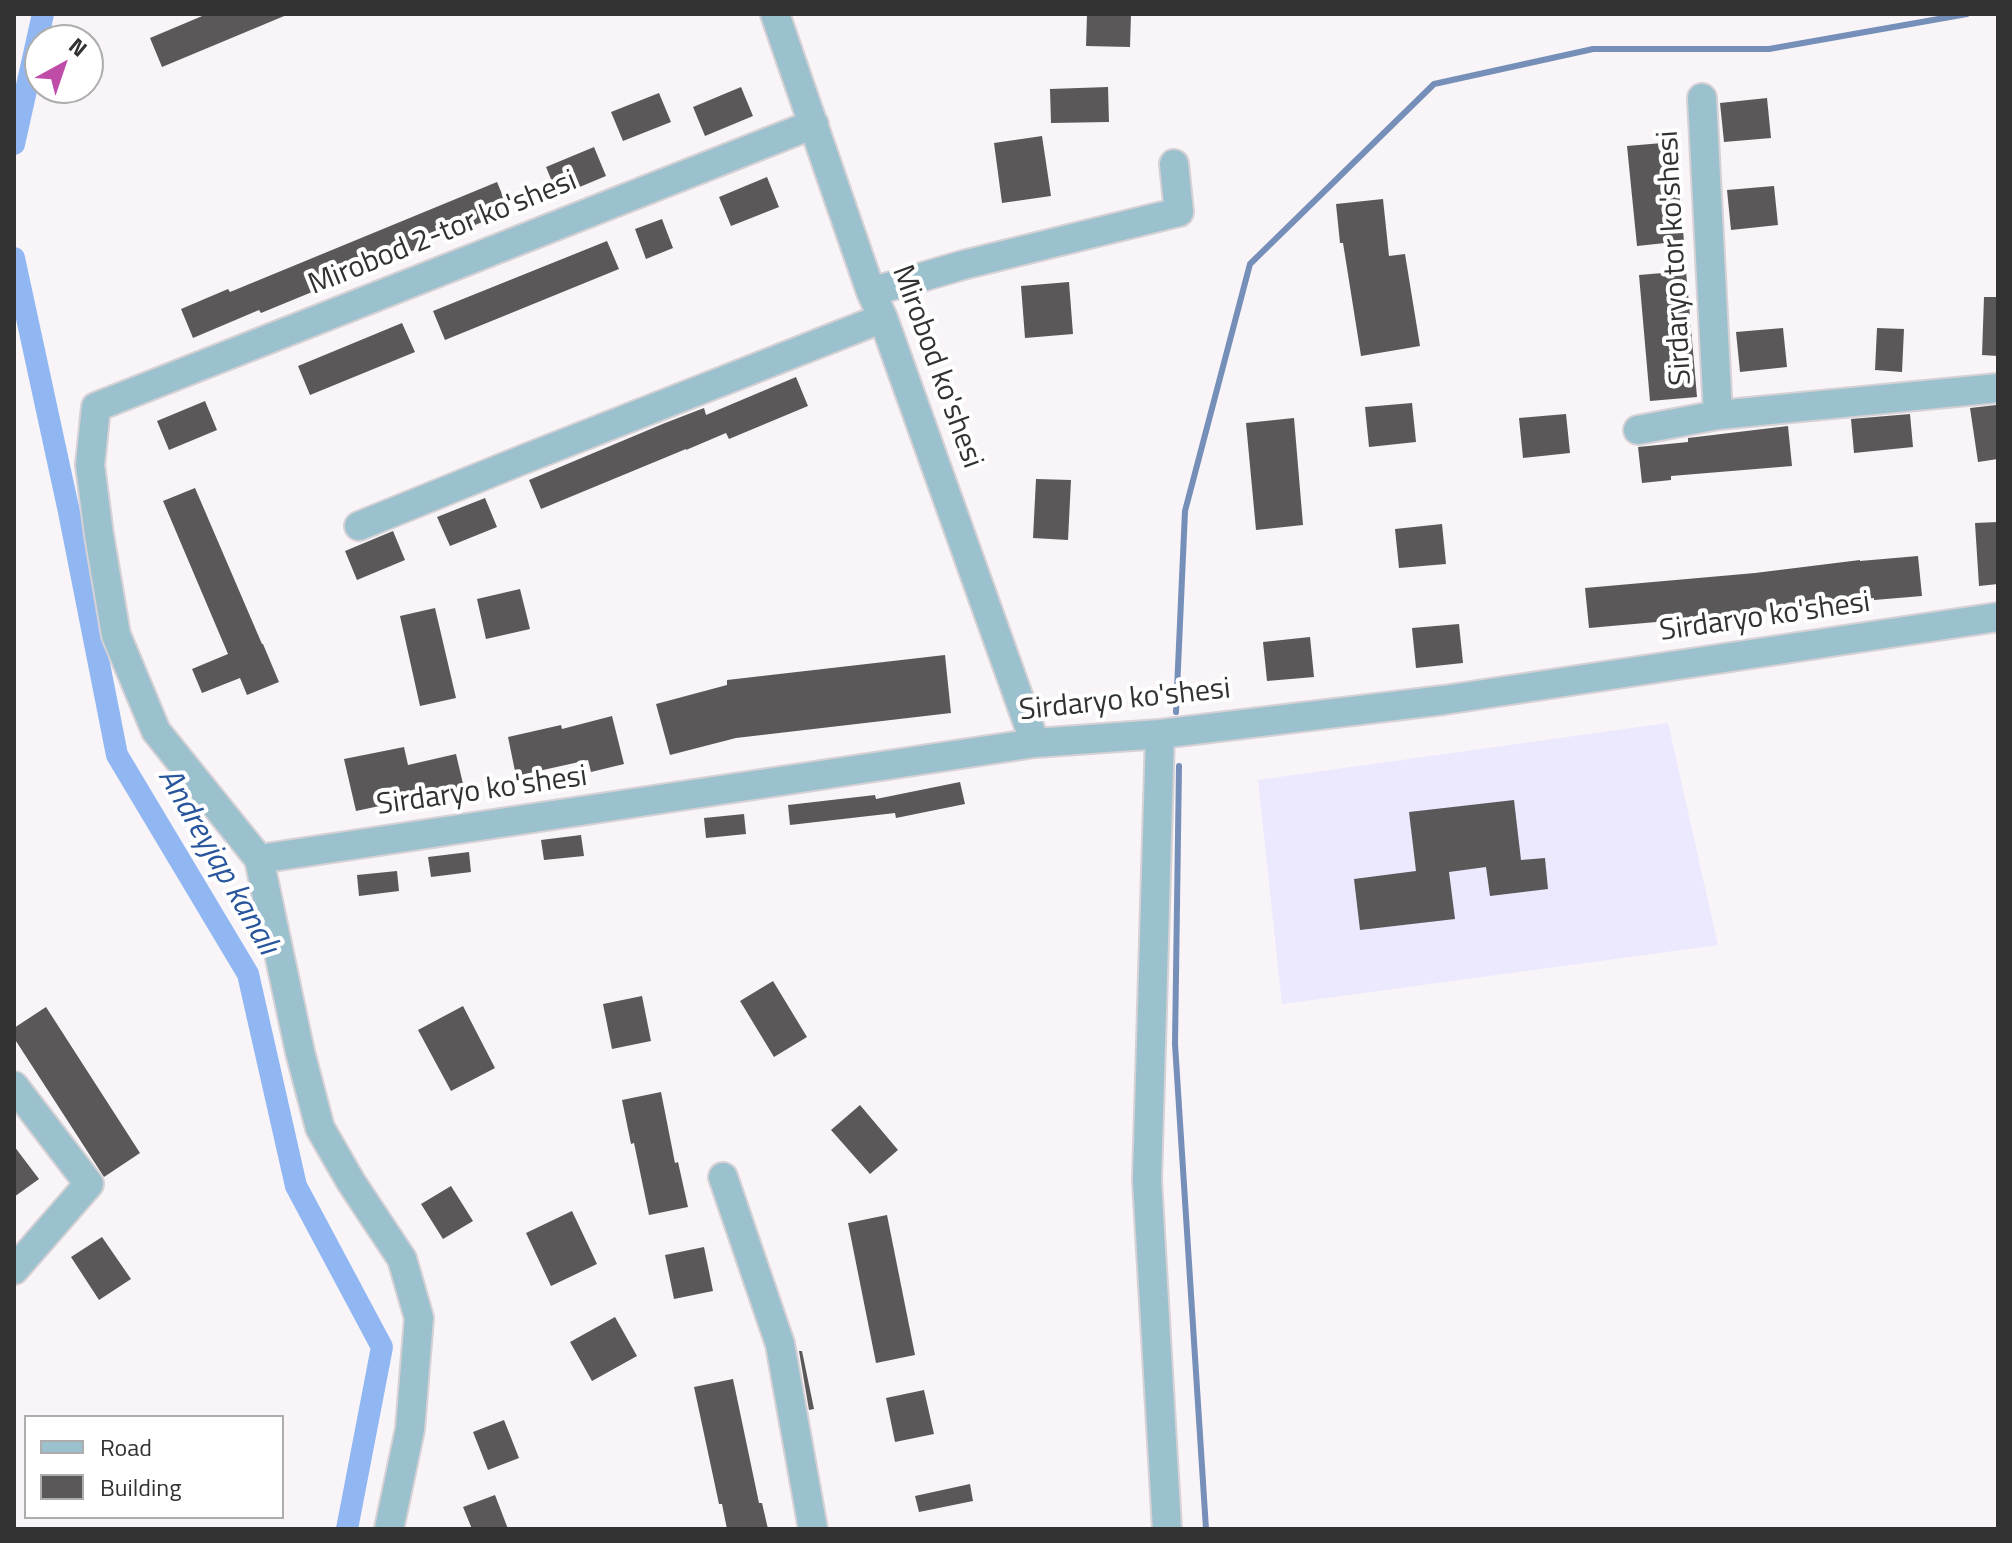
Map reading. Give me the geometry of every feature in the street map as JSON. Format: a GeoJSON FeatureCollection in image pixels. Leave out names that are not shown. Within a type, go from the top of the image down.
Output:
{"type":"FeatureCollection","features":[{"type":"Feature","properties":{"kind":"street","name":"Mirobod ko'shesi"},"geometry":{"type":"LineString","coordinates":[[775,14],[1035,743]]}},
{"type":"Feature","properties":{"kind":"street","name":"Sirdaryo tor ko'shesi"},"geometry":{"type":"LineString","coordinates":[[1702,98],[1718,415]]}},
{"type":"Feature","properties":{"kind":"street","name":"Mirobod 2-tor ko'shesi"},"geometry":{"type":"LineString","coordinates":[[259,859],[156,731],[116,635],[90,465],[96,407],[814,124]]}},
{"type":"Feature","properties":{"kind":"street"},"geometry":{"type":"LineString","coordinates":[[359,526],[536,454],[963,265],[1179,212],[1174,164]]}},
{"type":"Feature","properties":{"kind":"street"},"geometry":{"type":"LineString","coordinates":[[1638,430],[1718,415],[1998,388]]}},
{"type":"Feature","properties":{"kind":"street","name":"Sirdaryo ko'shesi"},"geometry":{"type":"LineString","coordinates":[[259,859],[1035,743],[1160,734],[1444,700],[1998,617]]}},
{"type":"Feature","properties":{"kind":"street"},"geometry":{"type":"LineString","coordinates":[[1160,734],[1147,1180],[1167,1529]]}},
{"type":"Feature","properties":{"kind":"street"},"geometry":{"type":"LineString","coordinates":[[259,859],[300,1052],[320,1128],[402,1259],[419,1318],[410,1429],[389,1529]]}},
{"type":"Feature","properties":{"kind":"street"},"geometry":{"type":"LineString","coordinates":[[14,1086],[89,1184],[14,1270]]}},
{"type":"Feature","properties":{"kind":"street"},"geometry":{"type":"LineString","coordinates":[[723,1177],[780,1344],[813,1529]]}},
{"type":"Feature","properties":{"kind":"shaded area"},"geometry":{"type":"Polygon","coordinates":[[[1668,723],[1718,945],[1282,1004],[1258,780],[1668,723]]]}},
{"type":"Feature","properties":{"kind":"building"},"geometry":{"type":"Polygon","coordinates":[[[207,14],[289,14],[162,67],[150,38],[207,14]]]}},
{"type":"Feature","properties":{"kind":"building"},"geometry":{"type":"Polygon","coordinates":[[[1087,14],[1131,14],[1130,47],[1086,46],[1087,14]]]}},
{"type":"Feature","properties":{"kind":"building"},"geometry":{"type":"Polygon","coordinates":[[[741,87],[753,116],[705,136],[693,107],[741,87]]]}},
{"type":"Feature","properties":{"kind":"building"},"geometry":{"type":"Polygon","coordinates":[[[1108,87],[1109,122],[1051,123],[1050,89],[1108,87]]]}},
{"type":"Feature","properties":{"kind":"building"},"geometry":{"type":"Polygon","coordinates":[[[659,93],[671,122],[623,141],[611,112],[659,93]]]}},
{"type":"Feature","properties":{"kind":"building"},"geometry":{"type":"Polygon","coordinates":[[[1767,98],[1771,138],[1724,142],[1720,103],[1767,98]]]}},
{"type":"Feature","properties":{"kind":"building"},"geometry":{"type":"Polygon","coordinates":[[[1042,136],[1051,196],[1002,203],[994,143],[1042,136]]]}},
{"type":"Feature","properties":{"kind":"building"},"geometry":{"type":"Polygon","coordinates":[[[1674,142],[1684,241],[1637,246],[1627,146],[1674,142]]]}},
{"type":"Feature","properties":{"kind":"building"},"geometry":{"type":"Polygon","coordinates":[[[594,147],[606,176],[558,196],[546,167],[594,147]]]}},
{"type":"Feature","properties":{"kind":"building"},"geometry":{"type":"Polygon","coordinates":[[[767,177],[779,207],[731,226],[719,197],[767,177]]]}},
{"type":"Feature","properties":{"kind":"building"},"geometry":{"type":"Polygon","coordinates":[[[497,182],[509,211],[193,338],[181,309],[228,289],[230,292],[497,182]]]}},
{"type":"Feature","properties":{"kind":"building"},"geometry":{"type":"Polygon","coordinates":[[[1774,186],[1778,225],[1731,230],[1727,190],[1774,186]]]}},
{"type":"Feature","properties":{"kind":"building"},"geometry":{"type":"Polygon","coordinates":[[[1383,199],[1389,256],[1405,254],[1420,346],[1361,356],[1336,204],[1383,199]]]}},
{"type":"Feature","properties":{"kind":"building"},"geometry":{"type":"Polygon","coordinates":[[[662,219],[673,248],[646,259],[635,229],[662,219]]]}},
{"type":"Feature","properties":{"kind":"building"},"geometry":{"type":"Polygon","coordinates":[[[607,241],[619,269],[445,340],[433,311],[607,241]]]}},
{"type":"Feature","properties":{"kind":"building"},"geometry":{"type":"Polygon","coordinates":[[[1686,271],[1697,397],[1650,401],[1639,275],[1686,271]]]}},
{"type":"Feature","properties":{"kind":"building"},"geometry":{"type":"Polygon","coordinates":[[[1069,282],[1073,334],[1025,338],[1021,286],[1069,282]]]}},
{"type":"Feature","properties":{"kind":"building"},"geometry":{"type":"Polygon","coordinates":[[[1984,297],[1998,297],[1998,356],[1982,355],[1984,297]]]}},
{"type":"Feature","properties":{"kind":"building"},"geometry":{"type":"Polygon","coordinates":[[[402,323],[415,352],[310,395],[298,366],[402,323]]]}},
{"type":"Feature","properties":{"kind":"building"},"geometry":{"type":"Polygon","coordinates":[[[1783,328],[1787,367],[1740,372],[1736,332],[1783,328]]]}},
{"type":"Feature","properties":{"kind":"building"},"geometry":{"type":"Polygon","coordinates":[[[1877,328],[1904,329],[1902,372],[1875,370],[1877,328]]]}},
{"type":"Feature","properties":{"kind":"building"},"geometry":{"type":"Polygon","coordinates":[[[796,377],[808,406],[729,439],[726,433],[541,509],[529,480],[665,423],[704,408],[706,415],[796,377]]]}},
{"type":"Feature","properties":{"kind":"building"},"geometry":{"type":"Polygon","coordinates":[[[205,401],[217,430],[169,450],[157,421],[205,401]]]}},
{"type":"Feature","properties":{"kind":"building"},"geometry":{"type":"Polygon","coordinates":[[[1412,403],[1416,442],[1369,447],[1365,407],[1412,403]]]}},
{"type":"Feature","properties":{"kind":"building"},"geometry":{"type":"Polygon","coordinates":[[[1996,405],[1998,459],[1978,462],[1970,408],[1996,405]]]}},
{"type":"Feature","properties":{"kind":"building"},"geometry":{"type":"Polygon","coordinates":[[[1566,414],[1570,453],[1523,458],[1519,418],[1566,414]]]}},
{"type":"Feature","properties":{"kind":"building"},"geometry":{"type":"Polygon","coordinates":[[[1910,414],[1913,447],[1854,453],[1851,419],[1910,414]]]}},
{"type":"Feature","properties":{"kind":"building"},"geometry":{"type":"Polygon","coordinates":[[[1294,418],[1303,525],[1256,530],[1246,423],[1294,418]]]}},
{"type":"Feature","properties":{"kind":"building"},"geometry":{"type":"Polygon","coordinates":[[[1788,426],[1792,466],[1671,476],[1671,480],[1642,483],[1638,447],[1788,426]]]}},
{"type":"Feature","properties":{"kind":"building"},"geometry":{"type":"Polygon","coordinates":[[[1036,479],[1071,480],[1068,540],[1033,538],[1036,479]]]}},
{"type":"Feature","properties":{"kind":"building"},"geometry":{"type":"Polygon","coordinates":[[[195,488],[279,682],[247,695],[240,678],[202,693],[192,669],[228,654],[163,501],[195,488]]]}},
{"type":"Feature","properties":{"kind":"building"},"geometry":{"type":"Polygon","coordinates":[[[485,498],[497,527],[450,546],[437,517],[485,498]]]}},
{"type":"Feature","properties":{"kind":"building"},"geometry":{"type":"Polygon","coordinates":[[[1998,522],[1998,584],[1979,586],[1975,523],[1998,522]]]}},
{"type":"Feature","properties":{"kind":"building"},"geometry":{"type":"Polygon","coordinates":[[[1442,524],[1446,564],[1399,568],[1395,529],[1442,524]]]}},
{"type":"Feature","properties":{"kind":"building"},"geometry":{"type":"Polygon","coordinates":[[[393,531],[405,560],[357,580],[345,551],[393,531]]]}},
{"type":"Feature","properties":{"kind":"building"},"geometry":{"type":"Polygon","coordinates":[[[1918,556],[1922,596],[1874,598],[1746,614],[1589,628],[1585,588],[1918,556]]]}},
{"type":"Feature","properties":{"kind":"building"},"geometry":{"type":"Polygon","coordinates":[[[520,589],[530,629],[486,639],[477,599],[520,589]]]}},
{"type":"Feature","properties":{"kind":"building"},"geometry":{"type":"Polygon","coordinates":[[[435,608],[456,698],[420,706],[400,616],[435,608]]]}},
{"type":"Feature","properties":{"kind":"building"},"geometry":{"type":"Polygon","coordinates":[[[1459,624],[1463,663],[1416,668],[1412,628],[1459,624]]]}},
{"type":"Feature","properties":{"kind":"building"},"geometry":{"type":"Polygon","coordinates":[[[1310,637],[1314,677],[1267,681],[1263,642],[1310,637]]]}},
{"type":"Feature","properties":{"kind":"building"},"geometry":{"type":"Polygon","coordinates":[[[945,655],[951,713],[736,738],[670,755],[656,704],[727,685],[727,680],[945,655]]]}},
{"type":"Feature","properties":{"kind":"building"},"geometry":{"type":"Polygon","coordinates":[[[612,716],[624,764],[591,772],[588,760],[516,776],[508,737],[561,725],[562,729],[612,716]]]}},
{"type":"Feature","properties":{"kind":"building"},"geometry":{"type":"Polygon","coordinates":[[[404,747],[408,765],[456,754],[464,788],[356,811],[344,759],[404,747]]]}},
{"type":"Feature","properties":{"kind":"building"},"geometry":{"type":"Polygon","coordinates":[[[960,782],[965,804],[896,818],[895,813],[790,825],[788,805],[875,795],[876,799],[960,782]]]}},
{"type":"Feature","properties":{"kind":"building"},"geometry":{"type":"Polygon","coordinates":[[[1514,800],[1521,860],[1545,858],[1548,889],[1490,896],[1486,867],[1449,872],[1455,919],[1360,930],[1354,879],[1416,871],[1409,812],[1514,800]]]}},
{"type":"Feature","properties":{"kind":"building"},"geometry":{"type":"Polygon","coordinates":[[[744,814],[746,834],[706,838],[704,818],[744,814]]]}},
{"type":"Feature","properties":{"kind":"building"},"geometry":{"type":"Polygon","coordinates":[[[581,835],[584,856],[544,860],[541,840],[581,835]]]}},
{"type":"Feature","properties":{"kind":"building"},"geometry":{"type":"Polygon","coordinates":[[[469,852],[471,872],[431,877],[428,857],[469,852]]]}},
{"type":"Feature","properties":{"kind":"building"},"geometry":{"type":"Polygon","coordinates":[[[397,871],[399,891],[359,896],[357,875],[397,871]]]}},
{"type":"Feature","properties":{"kind":"building"},"geometry":{"type":"Polygon","coordinates":[[[773,981],[807,1037],[774,1057],[740,1001],[773,981]]]}},
{"type":"Feature","properties":{"kind":"building"},"geometry":{"type":"Polygon","coordinates":[[[642,996],[651,1041],[612,1049],[603,1004],[642,996]]]}},
{"type":"Feature","properties":{"kind":"building"},"geometry":{"type":"Polygon","coordinates":[[[463,1006],[495,1068],[451,1091],[418,1030],[463,1006]]]}},
{"type":"Feature","properties":{"kind":"building"},"geometry":{"type":"Polygon","coordinates":[[[46,1007],[140,1153],[104,1177],[14,1038],[14,1028],[46,1007]]]}},
{"type":"Feature","properties":{"kind":"building"},"geometry":{"type":"Polygon","coordinates":[[[661,1092],[675,1163],[678,1162],[688,1207],[649,1215],[622,1100],[661,1092]]]}},
{"type":"Feature","properties":{"kind":"building"},"geometry":{"type":"Polygon","coordinates":[[[860,1105],[898,1150],[870,1174],[831,1130],[860,1105]]]}},
{"type":"Feature","properties":{"kind":"building"},"geometry":{"type":"Polygon","coordinates":[[[14,1146],[39,1179],[14,1197],[14,1146]]]}},
{"type":"Feature","properties":{"kind":"building"},"geometry":{"type":"Polygon","coordinates":[[[451,1186],[473,1221],[443,1239],[421,1204],[451,1186]]]}},
{"type":"Feature","properties":{"kind":"building"},"geometry":{"type":"Polygon","coordinates":[[[572,1211],[597,1264],[551,1286],[526,1233],[572,1211]]]}},
{"type":"Feature","properties":{"kind":"building"},"geometry":{"type":"Polygon","coordinates":[[[887,1215],[915,1355],[876,1363],[848,1223],[887,1215]]]}},
{"type":"Feature","properties":{"kind":"building"},"geometry":{"type":"Polygon","coordinates":[[[102,1237],[131,1279],[99,1300],[71,1257],[102,1237]]]}},
{"type":"Feature","properties":{"kind":"building"},"geometry":{"type":"Polygon","coordinates":[[[704,1247],[713,1291],[674,1299],[665,1255],[704,1247]]]}},
{"type":"Feature","properties":{"kind":"building"},"geometry":{"type":"Polygon","coordinates":[[[615,1317],[637,1356],[592,1381],[570,1342],[615,1317]]]}},
{"type":"Feature","properties":{"kind":"building"},"geometry":{"type":"Polygon","coordinates":[[[799,1351],[802,1351],[814,1409],[809,1410],[799,1351]]]}},
{"type":"Feature","properties":{"kind":"building"},"geometry":{"type":"Polygon","coordinates":[[[733,1379],[759,1503],[762,1503],[768,1529],[727,1529],[722,1504],[719,1504],[694,1387],[733,1379]]]}},
{"type":"Feature","properties":{"kind":"building"},"geometry":{"type":"Polygon","coordinates":[[[924,1390],[934,1434],[895,1442],[886,1398],[924,1390]]]}},
{"type":"Feature","properties":{"kind":"building"},"geometry":{"type":"Polygon","coordinates":[[[504,1420],[519,1458],[488,1470],[473,1432],[504,1420]]]}},
{"type":"Feature","properties":{"kind":"building"},"geometry":{"type":"Polygon","coordinates":[[[970,1484],[973,1501],[919,1512],[915,1496],[970,1484]]]}},
{"type":"Feature","properties":{"kind":"building"},"geometry":{"type":"Polygon","coordinates":[[[495,1495],[508,1529],[472,1529],[463,1507],[495,1495]]]}},
{"type":"Feature","properties":{"kind":"waterway","name":"Andreyjap kanalı"},"geometry":{"type":"LineString","coordinates":[[14,144],[43,14]]}},
{"type":"Feature","properties":{"kind":"waterway"},"geometry":{"type":"LineString","coordinates":[[1176,712],[1185,511],[1250,264],[1434,84],[1593,49],[1769,49],[1967,14]]}},
{"type":"Feature","properties":{"kind":"waterway","name":"Andreyjap kanalı"},"geometry":{"type":"LineString","coordinates":[[14,258],[117,755],[248,974],[296,1186],[382,1347],[347,1529]]}},
{"type":"Feature","properties":{"kind":"waterway"},"geometry":{"type":"LineString","coordinates":[[1179,766],[1175,1044],[1206,1529]]}}]}
